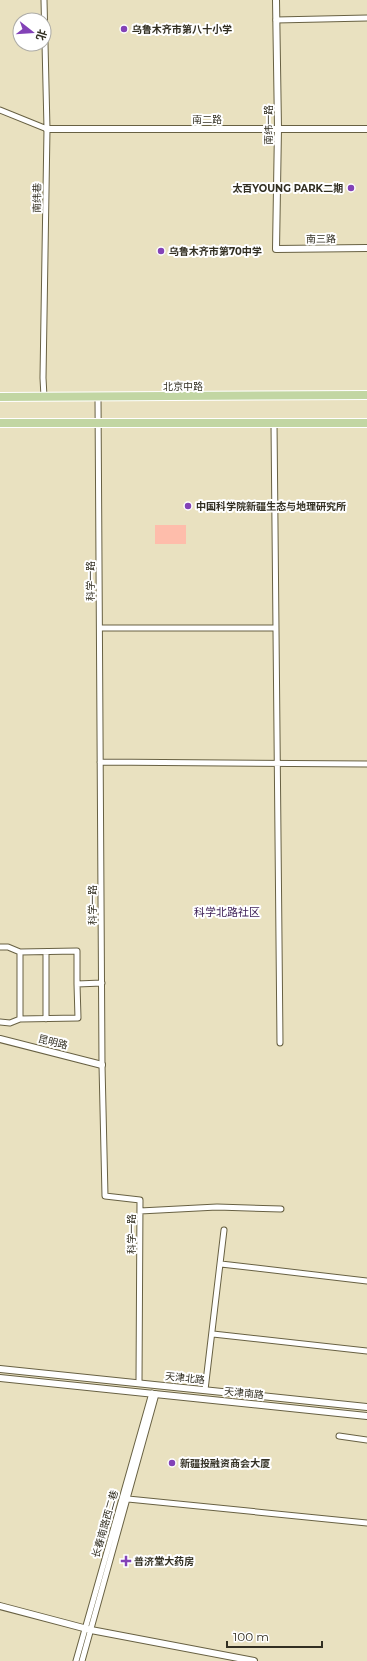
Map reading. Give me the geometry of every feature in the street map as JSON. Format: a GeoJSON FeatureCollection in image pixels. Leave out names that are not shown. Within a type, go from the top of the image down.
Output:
{"type":"FeatureCollection","features":[{"type":"Feature","properties":{"kind":"main road","name":"北京中路"},"geometry":{"type":"LineString","coordinates":[[0,397],[367,395]]}},
{"type":"Feature","properties":{"kind":"main road"},"geometry":{"type":"LineString","coordinates":[[0,423],[367,423]]}},
{"type":"Feature","properties":{"kind":"street","name":"南纬巷"},"geometry":{"type":"LineString","coordinates":[[44,0],[48,129],[43,378],[44,397]]}},
{"type":"Feature","properties":{"kind":"street","name":"南纬一路"},"geometry":{"type":"LineString","coordinates":[[276,0],[278,128],[276,249]]}},
{"type":"Feature","properties":{"kind":"street"},"geometry":{"type":"LineString","coordinates":[[276,20],[367,18]]}},
{"type":"Feature","properties":{"kind":"street"},"geometry":{"type":"LineString","coordinates":[[0,110],[48,129]]}},
{"type":"Feature","properties":{"kind":"street","name":"南二路"},"geometry":{"type":"LineString","coordinates":[[48,129],[367,128]]}},
{"type":"Feature","properties":{"kind":"street","name":"南三路"},"geometry":{"type":"LineString","coordinates":[[276,249],[367,248]]}},
{"type":"Feature","properties":{"kind":"street","name":"科学一路"},"geometry":{"type":"LineString","coordinates":[[98,397],[102,1065],[105,1196],[140,1200],[139,1383]]}},
{"type":"Feature","properties":{"kind":"street"},"geometry":{"type":"LineString","coordinates":[[274,423],[280,1043]]}},
{"type":"Feature","properties":{"kind":"street"},"geometry":{"type":"LineString","coordinates":[[100,628],[276,628]]}},
{"type":"Feature","properties":{"kind":"street"},"geometry":{"type":"LineString","coordinates":[[100,762],[367,764]]}},
{"type":"Feature","properties":{"kind":"street"},"geometry":{"type":"LineString","coordinates":[[0,947],[8,947],[20,952],[77,951],[78,1018],[20,1019],[10,1022],[0,1022]]}},
{"type":"Feature","properties":{"kind":"street"},"geometry":{"type":"LineString","coordinates":[[20,952],[20,1019]]}},
{"type":"Feature","properties":{"kind":"street"},"geometry":{"type":"LineString","coordinates":[[46,952],[46,1019]]}},
{"type":"Feature","properties":{"kind":"street"},"geometry":{"type":"LineString","coordinates":[[77,984],[102,983]]}},
{"type":"Feature","properties":{"kind":"street","name":"昆明路"},"geometry":{"type":"LineString","coordinates":[[0,1039],[102,1065]]}},
{"type":"Feature","properties":{"kind":"street"},"geometry":{"type":"LineString","coordinates":[[140,1211],[217,1207],[281,1209]]}},
{"type":"Feature","properties":{"kind":"street"},"geometry":{"type":"LineString","coordinates":[[205,1390],[213,1334],[224,1230]]}},
{"type":"Feature","properties":{"kind":"street"},"geometry":{"type":"LineString","coordinates":[[221,1264],[367,1281]]}},
{"type":"Feature","properties":{"kind":"street"},"geometry":{"type":"LineString","coordinates":[[213,1334],[367,1351]]}},
{"type":"Feature","properties":{"kind":"street","name":"天津北路"},"geometry":{"type":"LineString","coordinates":[[0,1369],[367,1407]]}},
{"type":"Feature","properties":{"kind":"street"},"geometry":{"type":"LineString","coordinates":[[53,1383],[54,1374]]}},
{"type":"Feature","properties":{"kind":"street","name":"天津南路"},"geometry":{"type":"LineString","coordinates":[[0,1378],[367,1416]]}},
{"type":"Feature","properties":{"kind":"street"},"geometry":{"type":"LineString","coordinates":[[226,1401],[227,1392]]}},
{"type":"Feature","properties":{"kind":"street","name":"长春南路西二巷"},"geometry":{"type":"LineString","coordinates":[[76,1661],[88,1629],[128,1499],[154,1393]]}},
{"type":"Feature","properties":{"kind":"street","name":"长春南路西二巷"},"geometry":{"type":"LineString","coordinates":[[82,1661],[88,1629],[154,1393]]}},
{"type":"Feature","properties":{"kind":"street"},"geometry":{"type":"LineString","coordinates":[[339,1436],[367,1440]]}},
{"type":"Feature","properties":{"kind":"street"},"geometry":{"type":"LineString","coordinates":[[128,1499],[367,1522]]}},
{"type":"Feature","properties":{"kind":"street"},"geometry":{"type":"LineString","coordinates":[[0,1606],[88,1629],[254,1661]]}},
{"type":"Feature","properties":{"kind":"shaded area"},"geometry":{"type":"Polygon","coordinates":[[[155,525],[186,525],[186,544],[155,544],[155,525]]]}},
{"type":"Feature","properties":{"kind":"place","name":"乌鲁木齐市第八十小学"},"geometry":{"type":"Point","coordinates":[124,29]}},
{"type":"Feature","properties":{"kind":"place","name":"太百YOUNG PARK二期"},"geometry":{"type":"Point","coordinates":[351,188]}},
{"type":"Feature","properties":{"kind":"place","name":"乌鲁木齐市第70中学"},"geometry":{"type":"Point","coordinates":[161,251]}},
{"type":"Feature","properties":{"kind":"place","name":"中国科学院新疆生态与地理研究所"},"geometry":{"type":"Point","coordinates":[188,506]}},
{"type":"Feature","properties":{"kind":"place","name":"新疆投融资商会大厦"},"geometry":{"type":"Point","coordinates":[172,1463]}},
{"type":"Feature","properties":{"kind":"place","name":"普济堂大药房"},"geometry":{"type":"Point","coordinates":[126,1561]}},
{"type":"Feature","properties":{"kind":"district","name":"科学北路社区"},"geometry":{"type":"Point","coordinates":[227,912]}}]}
